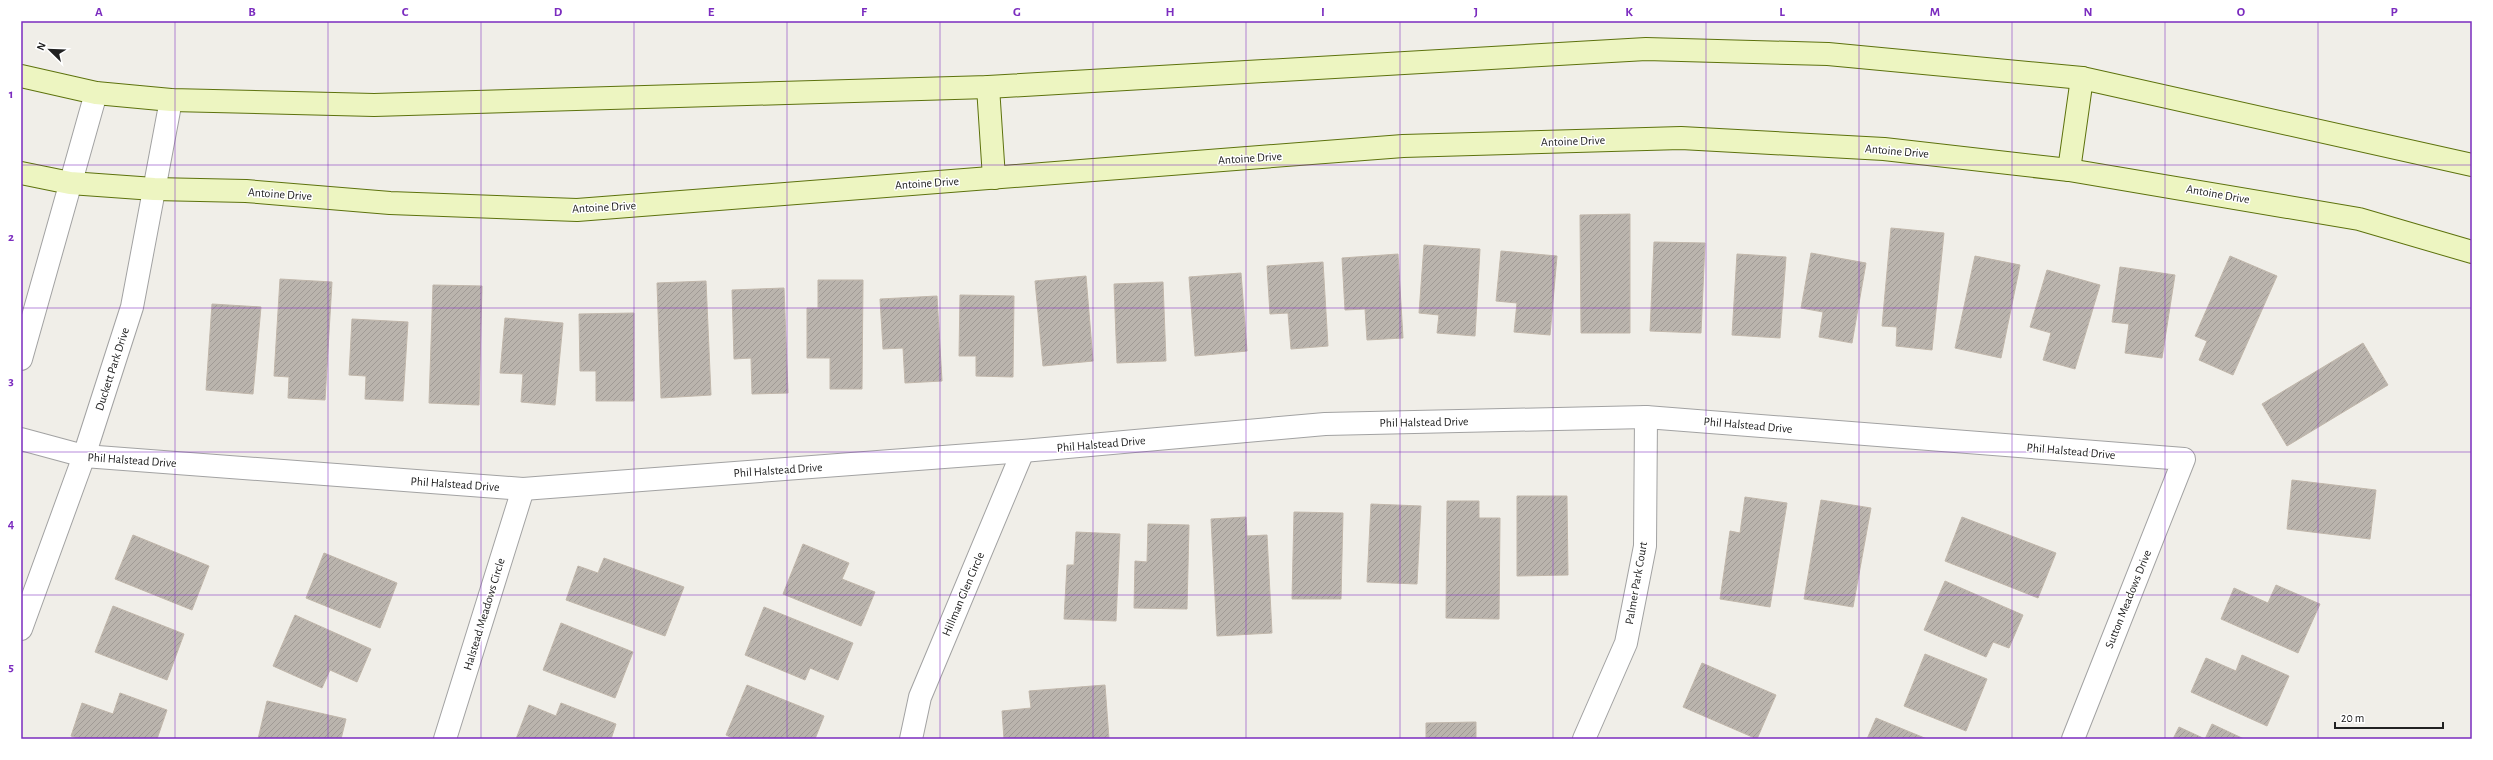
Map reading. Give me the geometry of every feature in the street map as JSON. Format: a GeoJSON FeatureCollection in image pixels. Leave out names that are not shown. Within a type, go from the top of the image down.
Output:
{"type":"FeatureCollection","features":[{"type":"Feature","properties":{"kind":"main road"},"geometry":{"type":"LineString","coordinates":[[21,76],[96,93],[171,100],[374,105],[988,87],[1646,49],[1828,54],[2082,78],[2472,164]]}},
{"type":"Feature","properties":{"kind":"main road"},"geometry":{"type":"LineString","coordinates":[[2069,170],[2082,78]]}},
{"type":"Feature","properties":{"kind":"main road"},"geometry":{"type":"LineString","coordinates":[[988,87],[994,178]]}},
{"type":"Feature","properties":{"kind":"main road","name":"Antoine Drive"},"geometry":{"type":"LineString","coordinates":[[21,173],[70,183],[154,189],[246,191],[390,203],[577,210],[1404,146],[1681,138],[1884,149],[2069,170],[2359,219],[2472,252]]}},
{"type":"Feature","properties":{"kind":"street"},"geometry":{"type":"LineString","coordinates":[[21,359],[96,93]]}},
{"type":"Feature","properties":{"kind":"street","name":"Duckett Park Drive"},"geometry":{"type":"LineString","coordinates":[[21,629],[84,456],[132,307],[171,100]]}},
{"type":"Feature","properties":{"kind":"street","name":"Phil Halstead Drive"},"geometry":{"type":"LineString","coordinates":[[21,439],[84,456],[523,489],[1023,452],[1325,424],[1646,417],[2184,460]]}},
{"type":"Feature","properties":{"kind":"street","name":"Palmer Park Court"},"geometry":{"type":"LineString","coordinates":[[1584,739],[1626,643],[1645,546],[1646,417]]}},
{"type":"Feature","properties":{"kind":"street","name":"Hillman Glen Circle"},"geometry":{"type":"LineString","coordinates":[[911,739],[920,697],[1023,452]]}},
{"type":"Feature","properties":{"kind":"street","name":"Sutton Meadows Drive"},"geometry":{"type":"LineString","coordinates":[[2073,739],[2184,460]]}},
{"type":"Feature","properties":{"kind":"street","name":"Halstead Meadows Circle"},"geometry":{"type":"LineString","coordinates":[[445,739],[523,489]]}},
{"type":"Feature","properties":{"kind":"building"},"geometry":{"type":"Polygon","coordinates":[[[1630,214],[1630,333],[1581,333],[1580,215],[1630,214]]]}},
{"type":"Feature","properties":{"kind":"building"},"geometry":{"type":"Polygon","coordinates":[[[1891,228],[1944,233],[1932,350],[1896,346],[1897,327],[1882,326],[1891,228]]]}},
{"type":"Feature","properties":{"kind":"building"},"geometry":{"type":"Polygon","coordinates":[[[1654,242],[1705,243],[1701,333],[1650,331],[1654,242]]]}},
{"type":"Feature","properties":{"kind":"building"},"geometry":{"type":"Polygon","coordinates":[[[1424,245],[1480,249],[1475,336],[1437,333],[1439,315],[1419,313],[1424,245]]]}},
{"type":"Feature","properties":{"kind":"building"},"geometry":{"type":"Polygon","coordinates":[[[1501,251],[1557,256],[1550,335],[1514,332],[1517,303],[1496,301],[1501,251]]]}},
{"type":"Feature","properties":{"kind":"building"},"geometry":{"type":"Polygon","coordinates":[[[1811,253],[1866,263],[1852,343],[1819,337],[1823,312],[1801,308],[1811,253]]]}},
{"type":"Feature","properties":{"kind":"building"},"geometry":{"type":"Polygon","coordinates":[[[1398,254],[1403,338],[1367,340],[1365,309],[1345,310],[1342,258],[1398,254]]]}},
{"type":"Feature","properties":{"kind":"building"},"geometry":{"type":"Polygon","coordinates":[[[1737,254],[1786,257],[1780,338],[1732,335],[1737,254]]]}},
{"type":"Feature","properties":{"kind":"building"},"geometry":{"type":"Polygon","coordinates":[[[1975,256],[2020,265],[2001,358],[1955,348],[1975,256]]]}},
{"type":"Feature","properties":{"kind":"building"},"geometry":{"type":"Polygon","coordinates":[[[2230,256],[2277,276],[2233,375],[2199,360],[2207,341],[2195,336],[2230,256]]]}},
{"type":"Feature","properties":{"kind":"building"},"geometry":{"type":"Polygon","coordinates":[[[1323,262],[1328,346],[1291,349],[1288,313],[1270,314],[1267,266],[1323,262]]]}},
{"type":"Feature","properties":{"kind":"building"},"geometry":{"type":"Polygon","coordinates":[[[2120,267],[2175,275],[2162,358],[2125,353],[2129,324],[2112,322],[2120,267]]]}},
{"type":"Feature","properties":{"kind":"building"},"geometry":{"type":"Polygon","coordinates":[[[2047,270],[2100,285],[2075,369],[2043,360],[2051,333],[2030,327],[2047,270]]]}},
{"type":"Feature","properties":{"kind":"building"},"geometry":{"type":"Polygon","coordinates":[[[1241,273],[1247,351],[1195,356],[1189,277],[1241,273]]]}},
{"type":"Feature","properties":{"kind":"building"},"geometry":{"type":"Polygon","coordinates":[[[1086,276],[1093,361],[1043,366],[1035,281],[1086,276]]]}},
{"type":"Feature","properties":{"kind":"building"},"geometry":{"type":"Polygon","coordinates":[[[280,279],[332,282],[325,400],[288,398],[289,377],[274,376],[280,279]]]}},
{"type":"Feature","properties":{"kind":"building"},"geometry":{"type":"Polygon","coordinates":[[[818,280],[863,280],[862,389],[830,389],[830,358],[807,358],[807,308],[818,308],[818,280]]]}},
{"type":"Feature","properties":{"kind":"building"},"geometry":{"type":"Polygon","coordinates":[[[706,281],[711,395],[661,398],[657,283],[706,281]]]}},
{"type":"Feature","properties":{"kind":"building"},"geometry":{"type":"Polygon","coordinates":[[[1163,282],[1166,361],[1117,363],[1114,284],[1163,282]]]}},
{"type":"Feature","properties":{"kind":"building"},"geometry":{"type":"Polygon","coordinates":[[[433,285],[482,286],[479,405],[429,403],[433,285]]]}},
{"type":"Feature","properties":{"kind":"building"},"geometry":{"type":"Polygon","coordinates":[[[784,288],[788,393],[752,394],[751,358],[734,359],[732,290],[784,288]]]}},
{"type":"Feature","properties":{"kind":"building"},"geometry":{"type":"Polygon","coordinates":[[[960,295],[1014,296],[1013,377],[976,376],[976,356],[959,356],[960,295]]]}},
{"type":"Feature","properties":{"kind":"building"},"geometry":{"type":"Polygon","coordinates":[[[937,296],[942,381],[905,383],[903,348],[883,349],[880,299],[937,296]]]}},
{"type":"Feature","properties":{"kind":"building"},"geometry":{"type":"Polygon","coordinates":[[[212,304],[261,307],[253,394],[206,390],[212,304]]]}},
{"type":"Feature","properties":{"kind":"building"},"geometry":{"type":"Polygon","coordinates":[[[634,313],[634,401],[596,401],[596,371],[580,371],[579,314],[634,313]]]}},
{"type":"Feature","properties":{"kind":"building"},"geometry":{"type":"Polygon","coordinates":[[[505,318],[563,323],[555,405],[521,402],[523,374],[500,373],[505,318]]]}},
{"type":"Feature","properties":{"kind":"building"},"geometry":{"type":"Polygon","coordinates":[[[352,319],[408,322],[403,401],[365,399],[366,376],[349,375],[352,319]]]}},
{"type":"Feature","properties":{"kind":"building"},"geometry":{"type":"Polygon","coordinates":[[[2363,343],[2388,385],[2287,446],[2262,404],[2363,343]]]}},
{"type":"Feature","properties":{"kind":"building"},"geometry":{"type":"Polygon","coordinates":[[[2292,480],[2376,490],[2370,539],[2287,529],[2292,480]]]}},
{"type":"Feature","properties":{"kind":"building"},"geometry":{"type":"Polygon","coordinates":[[[1517,496],[1567,496],[1568,575],[1517,576],[1517,496]]]}},
{"type":"Feature","properties":{"kind":"building"},"geometry":{"type":"Polygon","coordinates":[[[1745,497],[1787,503],[1770,607],[1720,599],[1730,531],[1740,533],[1745,497]]]}},
{"type":"Feature","properties":{"kind":"building"},"geometry":{"type":"Polygon","coordinates":[[[1821,500],[1871,508],[1853,607],[1804,599],[1821,500]]]}},
{"type":"Feature","properties":{"kind":"building"},"geometry":{"type":"Polygon","coordinates":[[[1447,501],[1479,501],[1479,518],[1500,518],[1499,619],[1446,618],[1447,501]]]}},
{"type":"Feature","properties":{"kind":"building"},"geometry":{"type":"Polygon","coordinates":[[[1371,504],[1421,506],[1417,584],[1367,582],[1371,504]]]}},
{"type":"Feature","properties":{"kind":"building"},"geometry":{"type":"Polygon","coordinates":[[[1294,512],[1343,513],[1341,599],[1292,599],[1294,512]]]}},
{"type":"Feature","properties":{"kind":"building"},"geometry":{"type":"Polygon","coordinates":[[[1246,517],[1247,536],[1267,535],[1272,633],[1217,636],[1211,519],[1246,517]]]}},
{"type":"Feature","properties":{"kind":"building"},"geometry":{"type":"Polygon","coordinates":[[[1962,517],[2056,553],[2038,598],[1945,561],[1962,517]]]}},
{"type":"Feature","properties":{"kind":"building"},"geometry":{"type":"Polygon","coordinates":[[[1148,524],[1189,525],[1187,609],[1134,608],[1135,561],[1147,562],[1148,524]]]}},
{"type":"Feature","properties":{"kind":"building"},"geometry":{"type":"Polygon","coordinates":[[[1076,532],[1120,534],[1116,621],[1064,619],[1067,565],[1074,565],[1076,532]]]}},
{"type":"Feature","properties":{"kind":"building"},"geometry":{"type":"Polygon","coordinates":[[[133,535],[209,566],[192,610],[115,579],[133,535]]]}},
{"type":"Feature","properties":{"kind":"building"},"geometry":{"type":"Polygon","coordinates":[[[803,544],[849,563],[842,579],[875,592],[861,626],[783,594],[803,544]]]}},
{"type":"Feature","properties":{"kind":"building"},"geometry":{"type":"Polygon","coordinates":[[[324,553],[397,583],[380,628],[306,598],[324,553]]]}},
{"type":"Feature","properties":{"kind":"building"},"geometry":{"type":"Polygon","coordinates":[[[604,558],[684,587],[665,636],[566,600],[578,566],[598,573],[604,558]]]}},
{"type":"Feature","properties":{"kind":"building"},"geometry":{"type":"Polygon","coordinates":[[[1945,581],[2023,615],[2009,648],[1993,642],[1986,657],[1924,630],[1945,581]]]}},
{"type":"Feature","properties":{"kind":"building"},"geometry":{"type":"Polygon","coordinates":[[[2276,585],[2320,604],[2298,653],[2221,619],[2234,588],[2268,603],[2276,585]]]}},
{"type":"Feature","properties":{"kind":"building"},"geometry":{"type":"Polygon","coordinates":[[[113,606],[184,634],[167,680],[95,652],[113,606]]]}},
{"type":"Feature","properties":{"kind":"building"},"geometry":{"type":"Polygon","coordinates":[[[764,607],[853,643],[838,680],[810,668],[805,680],[745,655],[764,607]]]}},
{"type":"Feature","properties":{"kind":"building"},"geometry":{"type":"Polygon","coordinates":[[[295,615],[371,649],[357,682],[330,670],[322,688],[273,666],[295,615]]]}},
{"type":"Feature","properties":{"kind":"building"},"geometry":{"type":"Polygon","coordinates":[[[561,623],[633,652],[615,698],[543,670],[561,623]]]}},
{"type":"Feature","properties":{"kind":"building"},"geometry":{"type":"Polygon","coordinates":[[[1925,654],[1987,679],[1966,731],[1904,706],[1925,654]]]}},
{"type":"Feature","properties":{"kind":"building"},"geometry":{"type":"Polygon","coordinates":[[[2242,655],[2289,676],[2267,726],[2191,692],[2206,658],[2236,671],[2242,655]]]}},
{"type":"Feature","properties":{"kind":"building"},"geometry":{"type":"Polygon","coordinates":[[[1702,663],[1776,695],[1757,739],[1683,707],[1702,663]]]}},
{"type":"Feature","properties":{"kind":"building"},"geometry":{"type":"Polygon","coordinates":[[[747,685],[824,716],[815,739],[784,737],[783,739],[735,739],[726,735],[747,685]]]}},
{"type":"Feature","properties":{"kind":"building"},"geometry":{"type":"Polygon","coordinates":[[[1105,685],[1109,739],[1004,739],[1002,711],[1031,708],[1029,691],[1105,685]]]}},
{"type":"Feature","properties":{"kind":"building"},"geometry":{"type":"Polygon","coordinates":[[[120,693],[167,710],[157,739],[81,739],[71,736],[82,703],[113,714],[120,693]]]}},
{"type":"Feature","properties":{"kind":"building"},"geometry":{"type":"Polygon","coordinates":[[[267,701],[346,719],[341,739],[258,739],[267,701]]]}},
{"type":"Feature","properties":{"kind":"building"},"geometry":{"type":"Polygon","coordinates":[[[561,703],[616,724],[611,739],[516,739],[529,705],[556,716],[561,703]]]}},
{"type":"Feature","properties":{"kind":"building"},"geometry":{"type":"Polygon","coordinates":[[[1876,718],[1927,739],[1867,739],[1876,718]]]}},
{"type":"Feature","properties":{"kind":"building"},"geometry":{"type":"Polygon","coordinates":[[[1476,722],[1476,739],[1426,739],[1426,723],[1476,722]]]}},
{"type":"Feature","properties":{"kind":"building"},"geometry":{"type":"Polygon","coordinates":[[[2212,724],[2244,739],[2205,739],[2212,724]]]}},
{"type":"Feature","properties":{"kind":"building"},"geometry":{"type":"Polygon","coordinates":[[[2179,727],[2205,739],[2173,739],[2179,727]]]}}]}
